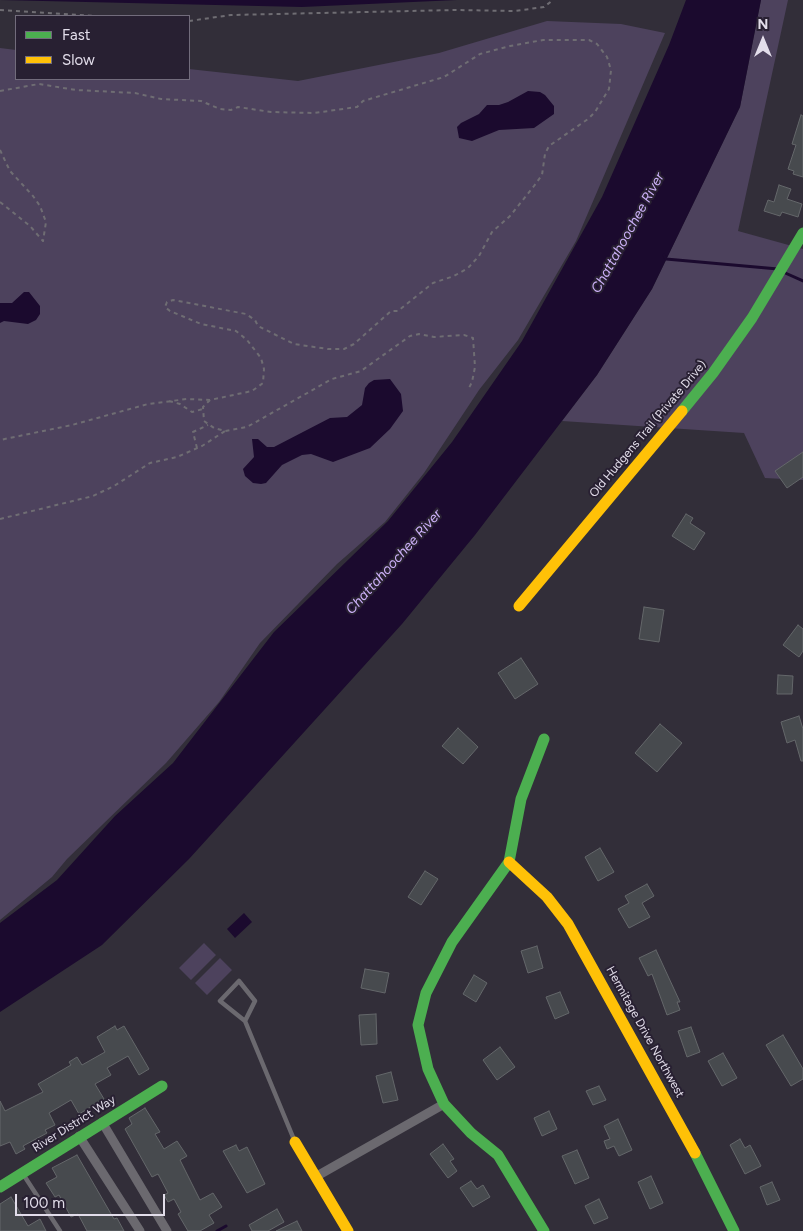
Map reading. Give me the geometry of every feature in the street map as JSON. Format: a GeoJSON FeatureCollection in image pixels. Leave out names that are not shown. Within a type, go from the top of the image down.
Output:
{"type":"FeatureCollection","features":[{"type":"Feature","properties":{"kind":"street","name":"Old Hudgens Trail (Private Drive)"},"geometry":{"type":"LineString","coordinates":[[519,606],[713,373],[787,263],[803,233]]}},
{"type":"Feature","properties":{"kind":"street"},"geometry":{"type":"LineString","coordinates":[[544,739],[521,798],[509,862],[452,942],[426,992],[418,1025],[428,1069],[444,1104],[471,1133],[498,1155],[544,1231]]}},
{"type":"Feature","properties":{"kind":"street","name":"Hermitage Drive Northwest"},"geometry":{"type":"LineString","coordinates":[[509,862],[548,897],[568,924],[681,1126],[734,1231]]}},
{"type":"Feature","properties":{"kind":"street","name":"River District Way"},"geometry":{"type":"LineString","coordinates":[[0,1187],[162,1086]]}},
{"type":"Feature","properties":{"kind":"street"},"geometry":{"type":"LineString","coordinates":[[317,1176],[444,1104]]}},
{"type":"Feature","properties":{"kind":"street"},"geometry":{"type":"LineString","coordinates":[[102,1122],[167,1231]]}},
{"type":"Feature","properties":{"kind":"street"},"geometry":{"type":"LineString","coordinates":[[79,1136],[140,1231]]}},
{"type":"Feature","properties":{"kind":"street"},"geometry":{"type":"LineString","coordinates":[[295,1142],[317,1176],[348,1231]]}},
{"type":"Feature","properties":{"kind":"lane"},"geometry":{"type":"LineString","coordinates":[[245,1021],[254,1001],[239,981],[220,1001],[245,1021],[295,1142]]}},
{"type":"Feature","properties":{"kind":"lane"},"geometry":{"type":"LineString","coordinates":[[22,1172],[60,1231]]}},
{"type":"Feature","properties":{"kind":"path"},"geometry":{"type":"LineString","coordinates":[[190,21],[231,15],[446,10],[516,11],[544,7],[553,0]]}},
{"type":"Feature","properties":{"kind":"path"},"geometry":{"type":"LineString","coordinates":[[0,10],[80,15]]}},
{"type":"Feature","properties":{"kind":"path"},"geometry":{"type":"LineString","coordinates":[[0,91],[39,84],[94,91],[135,92],[161,99],[200,101],[220,109],[231,110],[238,107],[271,112],[314,112],[357,107],[363,101],[444,77],[480,54],[543,40],[589,40],[597,44],[607,58],[611,70],[609,89],[603,100],[588,120],[549,146],[545,154],[542,175],[510,216],[492,232],[479,256],[468,268],[454,276],[433,283],[398,312],[391,311],[354,344],[344,349],[302,346],[258,326],[255,320],[235,310],[182,300],[167,302],[165,307],[180,316],[201,324],[236,331],[261,358],[264,369],[263,383],[252,391],[210,400],[167,401],[72,425],[0,440]]}},
{"type":"Feature","properties":{"kind":"path"},"geometry":{"type":"LineString","coordinates":[[0,150],[6,165],[33,196],[44,215],[46,230],[43,241],[30,226],[0,202]]}},
{"type":"Feature","properties":{"kind":"path"},"geometry":{"type":"LineString","coordinates":[[0,519],[93,496],[114,486],[150,462],[176,457],[198,448],[225,431],[246,427],[332,379],[361,371],[410,336],[419,334],[434,337],[464,335],[473,338],[475,367],[468,390]]}},
{"type":"Feature","properties":{"kind":"path"},"geometry":{"type":"LineString","coordinates":[[167,401],[180,404],[192,412],[203,409],[210,400]]}},
{"type":"Feature","properties":{"kind":"path"},"geometry":{"type":"LineString","coordinates":[[203,409],[204,421],[225,431]]}},
{"type":"Feature","properties":{"kind":"path"},"geometry":{"type":"LineString","coordinates":[[198,448],[193,432],[209,425]]}},
{"type":"Feature","properties":{"kind":"shaded area"},"geometry":{"type":"Polygon","coordinates":[[[761,0],[788,0],[738,231],[803,249],[803,480],[765,478],[744,433],[562,421],[597,375],[652,289],[740,107],[761,0]]]}},
{"type":"Feature","properties":{"kind":"shaded area"},"geometry":{"type":"Polygon","coordinates":[[[547,21],[621,24],[665,33],[576,241],[518,340],[479,390],[424,473],[385,522],[337,564],[260,643],[219,702],[166,763],[67,859],[52,877],[0,920],[0,48],[15,50],[15,80],[190,80],[190,69],[298,81],[439,53],[547,21]]]}},
{"type":"Feature","properties":{"kind":"shaded area"},"geometry":{"type":"Polygon","coordinates":[[[204,943],[216,955],[191,980],[179,968],[204,943]]]}},
{"type":"Feature","properties":{"kind":"shaded area"},"geometry":{"type":"Polygon","coordinates":[[[220,958],[232,970],[207,995],[195,983],[220,958]]]}},
{"type":"Feature","properties":{"kind":"water"},"geometry":{"type":"Polygon","coordinates":[[[0,0],[457,0],[302,7],[0,0]]]}},
{"type":"Feature","properties":{"kind":"water","name":"Chattahoochee River"},"geometry":{"type":"Polygon","coordinates":[[[686,0],[761,0],[740,107],[652,289],[597,375],[475,535],[402,624],[189,859],[102,945],[0,1012],[0,923],[57,880],[115,816],[173,763],[274,632],[388,521],[452,442],[522,341],[602,197],[669,45],[686,0]]]}},
{"type":"Feature","properties":{"kind":"water"},"geometry":{"type":"Polygon","coordinates":[[[528,91],[540,92],[545,95],[554,106],[554,114],[534,128],[499,130],[472,141],[459,138],[457,127],[479,114],[487,105],[499,105],[508,102],[528,91]]]}},
{"type":"Feature","properties":{"kind":"water"},"geometry":{"type":"Polygon","coordinates":[[[24,292],[29,292],[40,306],[40,314],[36,320],[28,324],[4,321],[0,323],[0,303],[12,303],[24,292]]]}},
{"type":"Feature","properties":{"kind":"water"},"geometry":{"type":"Polygon","coordinates":[[[390,379],[401,394],[403,411],[390,429],[370,448],[333,462],[311,454],[302,455],[282,465],[266,483],[253,483],[245,476],[243,469],[254,457],[252,439],[258,439],[267,447],[274,447],[330,418],[347,417],[362,405],[365,388],[369,383],[374,380],[390,379]]]}},
{"type":"Feature","properties":{"kind":"water"},"geometry":{"type":"Polygon","coordinates":[[[244,913],[252,922],[235,938],[227,929],[244,913]]]}},
{"type":"Feature","properties":{"kind":"building"},"geometry":{"type":"Polygon","coordinates":[[[801,115],[803,116],[803,177],[793,174],[794,171],[788,169],[796,145],[792,144],[801,115]]]}},
{"type":"Feature","properties":{"kind":"building"},"geometry":{"type":"Polygon","coordinates":[[[779,185],[791,189],[787,199],[802,204],[798,217],[782,212],[780,216],[764,211],[768,200],[774,202],[779,185]]]}},
{"type":"Feature","properties":{"kind":"building"},"geometry":{"type":"Polygon","coordinates":[[[803,452],[803,477],[787,488],[775,471],[803,452]]]}},
{"type":"Feature","properties":{"kind":"building"},"geometry":{"type":"Polygon","coordinates":[[[686,514],[693,518],[690,523],[705,533],[694,550],[672,536],[686,514]]]}},
{"type":"Feature","properties":{"kind":"building"},"geometry":{"type":"Polygon","coordinates":[[[644,607],[664,610],[659,642],[639,639],[644,607]]]}},
{"type":"Feature","properties":{"kind":"building"},"geometry":{"type":"Polygon","coordinates":[[[798,625],[803,629],[803,651],[799,657],[783,645],[798,625]]]}},
{"type":"Feature","properties":{"kind":"building"},"geometry":{"type":"Polygon","coordinates":[[[521,658],[538,684],[515,699],[498,673],[521,658]]]}},
{"type":"Feature","properties":{"kind":"building"},"geometry":{"type":"Polygon","coordinates":[[[778,675],[793,676],[792,694],[777,694],[778,675]]]}},
{"type":"Feature","properties":{"kind":"building"},"geometry":{"type":"Polygon","coordinates":[[[799,716],[803,729],[803,761],[801,761],[795,740],[787,743],[781,722],[799,716]]]}},
{"type":"Feature","properties":{"kind":"building"},"geometry":{"type":"Polygon","coordinates":[[[660,724],[682,743],[657,772],[635,753],[660,724]]]}},
{"type":"Feature","properties":{"kind":"building"},"geometry":{"type":"Polygon","coordinates":[[[458,728],[478,747],[463,764],[442,746],[458,728]]]}},
{"type":"Feature","properties":{"kind":"building"},"geometry":{"type":"Polygon","coordinates":[[[600,848],[614,872],[598,881],[585,857],[600,848]]]}},
{"type":"Feature","properties":{"kind":"building"},"geometry":{"type":"Polygon","coordinates":[[[425,871],[438,879],[421,905],[408,897],[425,871]]]}},
{"type":"Feature","properties":{"kind":"building"},"geometry":{"type":"Polygon","coordinates":[[[647,884],[654,896],[642,903],[650,917],[629,928],[618,909],[629,903],[625,896],[647,884]]]}},
{"type":"Feature","properties":{"kind":"building"},"geometry":{"type":"Polygon","coordinates":[[[537,946],[543,968],[528,973],[521,951],[537,946]]]}},
{"type":"Feature","properties":{"kind":"building"},"geometry":{"type":"Polygon","coordinates":[[[656,950],[680,1002],[677,1002],[680,1010],[667,1015],[652,974],[648,976],[639,958],[656,950]]]}},
{"type":"Feature","properties":{"kind":"building"},"geometry":{"type":"Polygon","coordinates":[[[365,969],[389,973],[385,993],[361,988],[365,969]]]}},
{"type":"Feature","properties":{"kind":"building"},"geometry":{"type":"Polygon","coordinates":[[[474,975],[487,983],[476,1002],[463,994],[474,975]]]}},
{"type":"Feature","properties":{"kind":"building"},"geometry":{"type":"Polygon","coordinates":[[[560,992],[569,1013],[555,1019],[546,997],[560,992]]]}},
{"type":"Feature","properties":{"kind":"building"},"geometry":{"type":"Polygon","coordinates":[[[376,1014],[377,1044],[361,1045],[359,1015],[376,1014]]]}},
{"type":"Feature","properties":{"kind":"building"},"geometry":{"type":"Polygon","coordinates":[[[115,1026],[117,1030],[124,1026],[149,1069],[139,1075],[128,1056],[107,1068],[111,1075],[95,1084],[104,1099],[79,1114],[71,1100],[49,1113],[55,1125],[45,1130],[47,1133],[23,1146],[25,1149],[16,1154],[10,1142],[0,1146],[0,1101],[5,1111],[43,1092],[38,1084],[71,1065],[69,1062],[77,1057],[82,1065],[105,1052],[97,1037],[115,1026]]]}},
{"type":"Feature","properties":{"kind":"building"},"geometry":{"type":"Polygon","coordinates":[[[691,1027],[700,1052],[687,1057],[678,1031],[691,1027]]]}},
{"type":"Feature","properties":{"kind":"building"},"geometry":{"type":"Polygon","coordinates":[[[783,1035],[803,1069],[803,1079],[791,1086],[766,1045],[783,1035]]]}},
{"type":"Feature","properties":{"kind":"building"},"geometry":{"type":"Polygon","coordinates":[[[500,1047],[515,1067],[497,1080],[483,1060],[500,1047]]]}},
{"type":"Feature","properties":{"kind":"building"},"geometry":{"type":"Polygon","coordinates":[[[723,1053],[737,1078],[722,1086],[708,1061],[723,1053]]]}},
{"type":"Feature","properties":{"kind":"building"},"geometry":{"type":"Polygon","coordinates":[[[391,1072],[398,1100],[383,1103],[376,1076],[391,1072]]]}},
{"type":"Feature","properties":{"kind":"building"},"geometry":{"type":"Polygon","coordinates":[[[599,1086],[606,1100],[593,1105],[586,1091],[599,1086]]]}},
{"type":"Feature","properties":{"kind":"building"},"geometry":{"type":"Polygon","coordinates":[[[145,1108],[160,1132],[155,1134],[164,1149],[177,1141],[187,1156],[180,1160],[200,1200],[213,1193],[222,1207],[209,1215],[214,1223],[200,1231],[188,1231],[178,1214],[181,1212],[174,1199],[168,1202],[164,1195],[168,1193],[158,1174],[152,1177],[125,1129],[132,1124],[129,1118],[145,1108]]]}},
{"type":"Feature","properties":{"kind":"building"},"geometry":{"type":"Polygon","coordinates":[[[549,1111],[557,1129],[542,1136],[534,1118],[549,1111]]]}},
{"type":"Feature","properties":{"kind":"building"},"geometry":{"type":"Polygon","coordinates":[[[618,1119],[632,1150],[619,1156],[614,1146],[607,1149],[604,1141],[610,1139],[604,1126],[618,1119]]]}},
{"type":"Feature","properties":{"kind":"building"},"geometry":{"type":"Polygon","coordinates":[[[740,1139],[745,1148],[750,1145],[761,1166],[745,1174],[730,1145],[740,1139]]]}},
{"type":"Feature","properties":{"kind":"building"},"geometry":{"type":"Polygon","coordinates":[[[443,1144],[454,1159],[450,1161],[457,1171],[448,1178],[430,1154],[443,1144]]]}},
{"type":"Feature","properties":{"kind":"building"},"geometry":{"type":"Polygon","coordinates":[[[236,1145],[239,1151],[247,1147],[265,1184],[247,1193],[223,1151],[236,1145]]]}},
{"type":"Feature","properties":{"kind":"building"},"geometry":{"type":"Polygon","coordinates":[[[577,1150],[589,1178],[575,1184],[562,1156],[577,1150]]]}},
{"type":"Feature","properties":{"kind":"building"},"geometry":{"type":"Polygon","coordinates":[[[77,1155],[114,1219],[117,1218],[124,1231],[87,1231],[78,1214],[71,1217],[59,1195],[55,1197],[46,1183],[57,1177],[52,1168],[77,1155]]]}},
{"type":"Feature","properties":{"kind":"building"},"geometry":{"type":"Polygon","coordinates":[[[651,1176],[663,1203],[650,1209],[638,1182],[651,1176]]]}},
{"type":"Feature","properties":{"kind":"building"},"geometry":{"type":"Polygon","coordinates":[[[471,1181],[477,1189],[483,1185],[490,1197],[473,1207],[460,1188],[471,1181]]]}},
{"type":"Feature","properties":{"kind":"building"},"geometry":{"type":"Polygon","coordinates":[[[772,1182],[780,1200],[767,1205],[760,1187],[772,1182]]]}},
{"type":"Feature","properties":{"kind":"building"},"geometry":{"type":"Polygon","coordinates":[[[11,1197],[28,1226],[40,1219],[46,1231],[0,1231],[0,1204],[11,1197]]]}},
{"type":"Feature","properties":{"kind":"building"},"geometry":{"type":"Polygon","coordinates":[[[599,1199],[608,1218],[594,1224],[585,1206],[599,1199]]]}},
{"type":"Feature","properties":{"kind":"building"},"geometry":{"type":"Polygon","coordinates":[[[277,1209],[284,1222],[268,1231],[252,1231],[249,1225],[277,1209]]]}},
{"type":"Feature","properties":{"kind":"building"},"geometry":{"type":"Polygon","coordinates":[[[297,1221],[302,1231],[276,1231],[297,1221]]]}},
{"type":"Feature","properties":{"kind":"waterway"},"geometry":{"type":"LineString","coordinates":[[664,255],[666,259],[778,269]]}},
{"type":"Feature","properties":{"kind":"waterway"},"geometry":{"type":"LineString","coordinates":[[783,272],[803,281]]}},
{"type":"Feature","properties":{"kind":"waterway"},"geometry":{"type":"LineString","coordinates":[[217,1231],[226,1226]]}},
{"type":"Feature","properties":{"kind":"traffic: fast"},"geometry":{"type":"LineString","coordinates":[[682,411],[713,373],[752,318],[803,233]]}},
{"type":"Feature","properties":{"kind":"traffic: fast"},"geometry":{"type":"LineString","coordinates":[[544,739],[521,799],[509,862],[452,942],[426,993],[418,1025],[428,1069],[444,1104],[471,1133],[498,1155],[544,1231]]}},
{"type":"Feature","properties":{"kind":"traffic: fast"},"geometry":{"type":"LineString","coordinates":[[0,1187],[162,1086]]}},
{"type":"Feature","properties":{"kind":"traffic: fast"},"geometry":{"type":"LineString","coordinates":[[695,1153],[734,1231]]}},
{"type":"Feature","properties":{"kind":"traffic: slow"},"geometry":{"type":"LineString","coordinates":[[519,606],[682,411]]}},
{"type":"Feature","properties":{"kind":"traffic: slow"},"geometry":{"type":"LineString","coordinates":[[509,862],[547,897],[568,924],[695,1153]]}},
{"type":"Feature","properties":{"kind":"traffic: slow"},"geometry":{"type":"LineString","coordinates":[[295,1142],[348,1231]]}}]}
